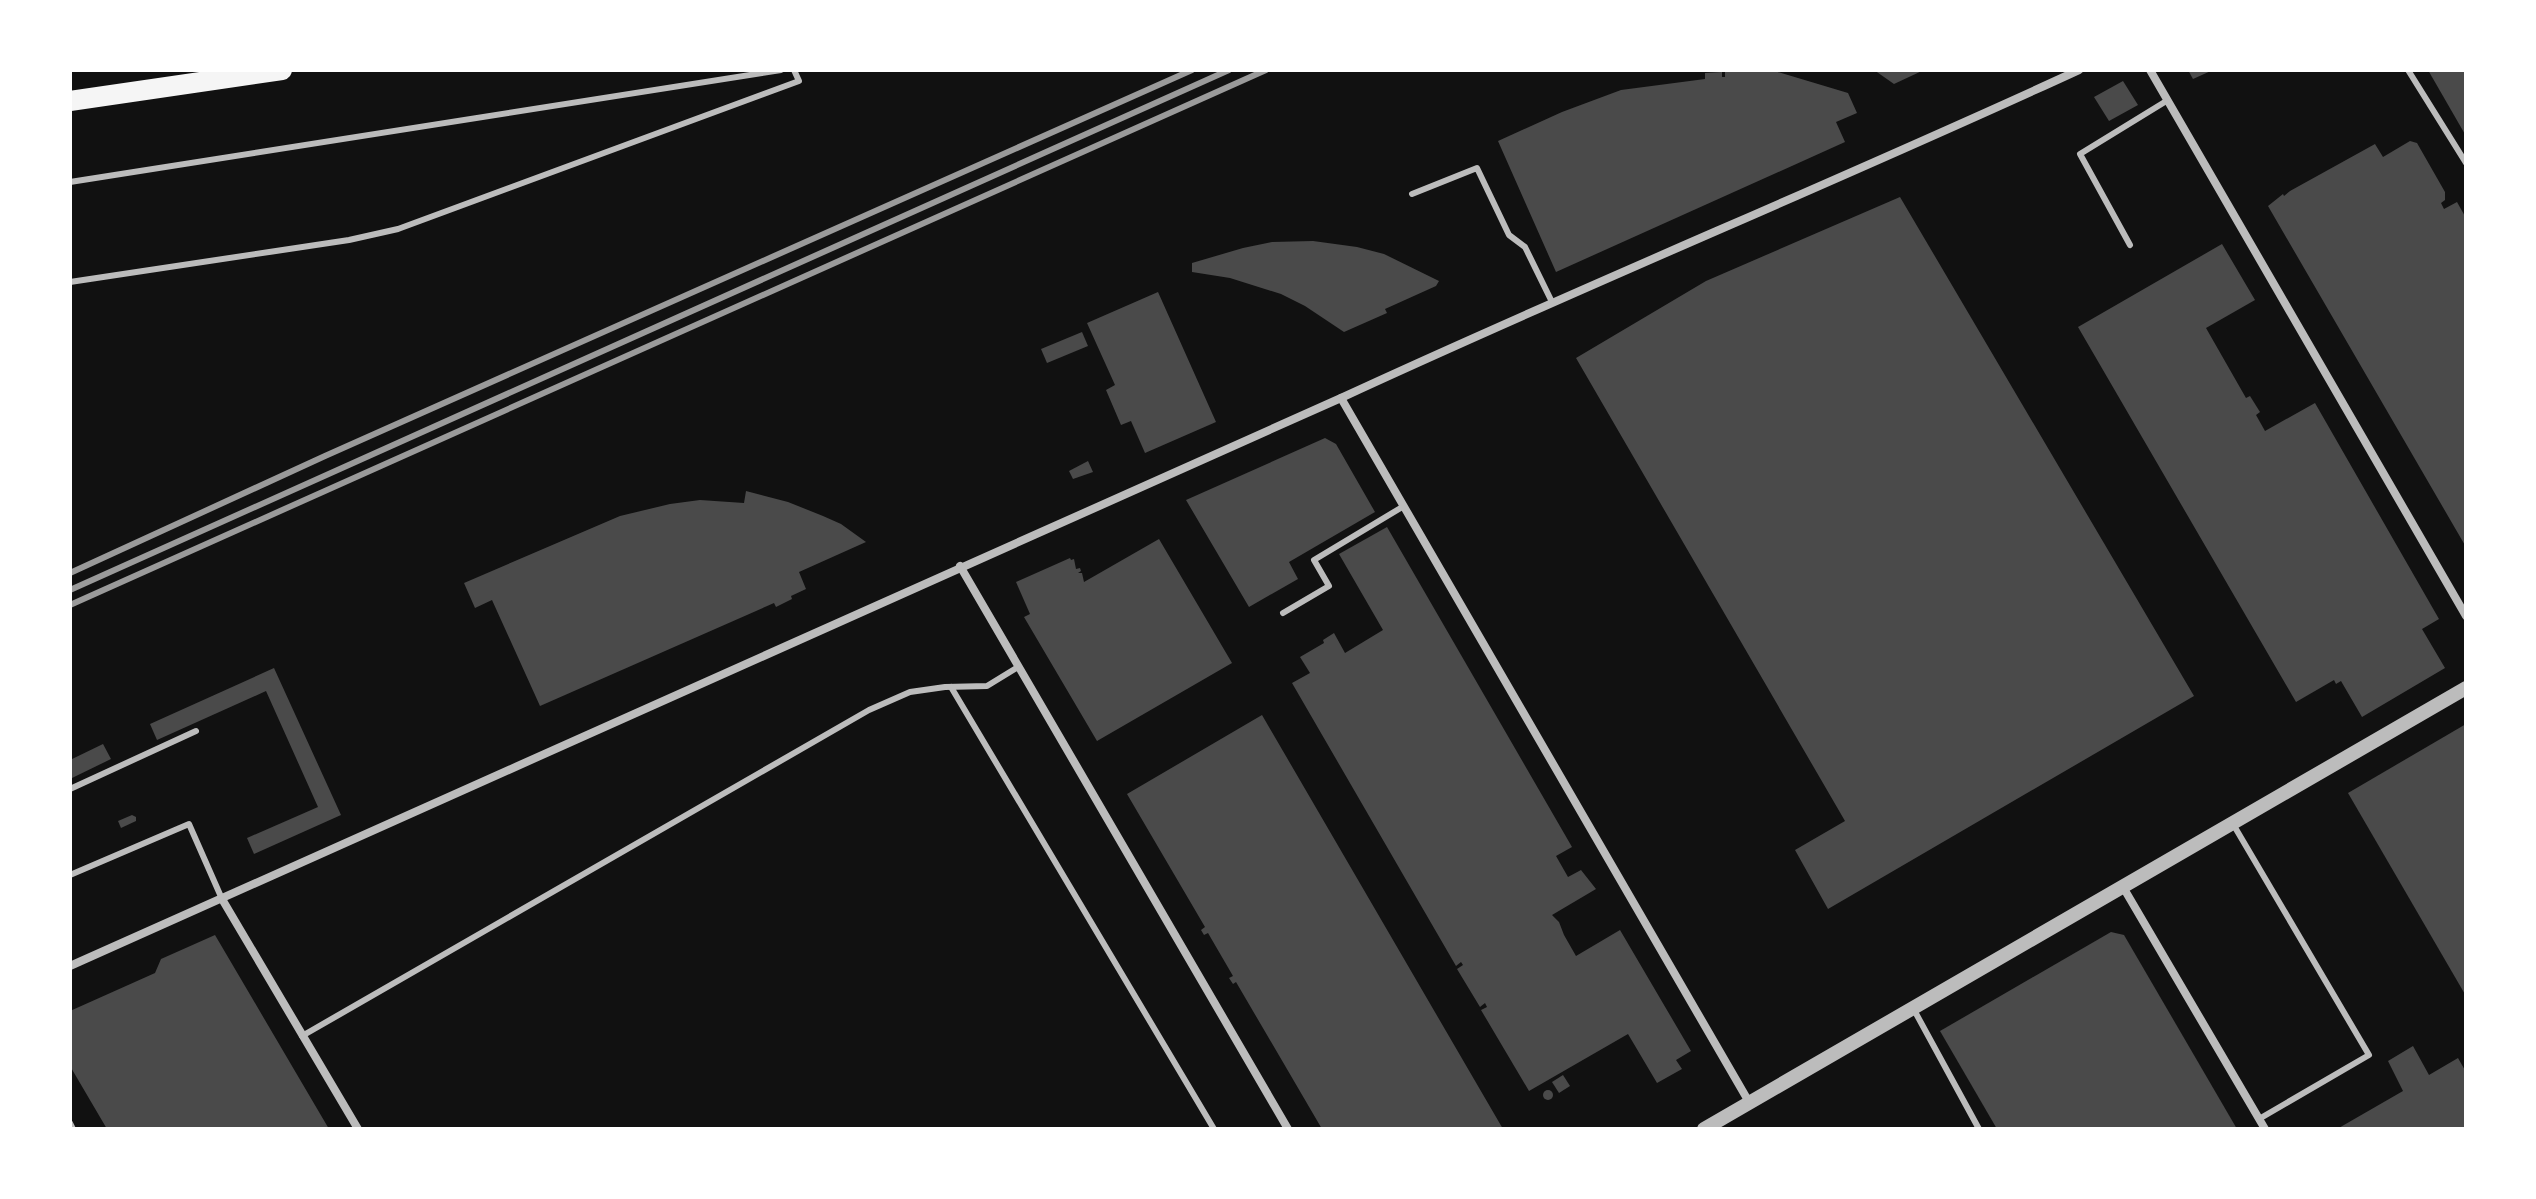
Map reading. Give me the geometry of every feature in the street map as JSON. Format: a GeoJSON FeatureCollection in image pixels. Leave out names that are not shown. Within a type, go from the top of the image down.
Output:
{"type":"FeatureCollection","features":[{"type":"Feature","properties":{"kind":"main road"},"geometry":{"type":"LineString","coordinates":[[70,101],[282,70]]}},
{"type":"Feature","properties":{"kind":"street"},"geometry":{"type":"LineString","coordinates":[[70,966],[960,566],[2079,70]]}},
{"type":"Feature","properties":{"kind":"street"},"geometry":{"type":"LineString","coordinates":[[2150,70],[2466,616]]}},
{"type":"Feature","properties":{"kind":"street"},"geometry":{"type":"LineString","coordinates":[[1341,398],[1749,1102]]}},
{"type":"Feature","properties":{"kind":"street"},"geometry":{"type":"LineString","coordinates":[[960,566],[1288,1129]]}},
{"type":"Feature","properties":{"kind":"street"},"geometry":{"type":"LineString","coordinates":[[1704,1129],[2466,688]]}},
{"type":"Feature","properties":{"kind":"street"},"geometry":{"type":"LineString","coordinates":[[2123,887],[2265,1129]]}},
{"type":"Feature","properties":{"kind":"street"},"geometry":{"type":"LineString","coordinates":[[222,899],[358,1129]]}},
{"type":"Feature","properties":{"kind":"lane"},"geometry":{"type":"LineString","coordinates":[[70,182],[781,70]]}},
{"type":"Feature","properties":{"kind":"lane"},"geometry":{"type":"LineString","coordinates":[[70,282],[349,240],[398,229],[799,81],[794,70]]}},
{"type":"Feature","properties":{"kind":"lane"},"geometry":{"type":"LineString","coordinates":[[2408,70],[2466,163]]}},
{"type":"Feature","properties":{"kind":"lane"},"geometry":{"type":"LineString","coordinates":[[2130,245],[2080,154],[2168,100]]}},
{"type":"Feature","properties":{"kind":"lane"},"geometry":{"type":"LineString","coordinates":[[1412,194],[1477,168],[1509,235],[1525,247],[1552,302]]}},
{"type":"Feature","properties":{"kind":"lane"},"geometry":{"type":"LineString","coordinates":[[1283,613],[1329,586],[1314,560],[1404,506]]}},
{"type":"Feature","properties":{"kind":"lane"},"geometry":{"type":"LineString","coordinates":[[302,1036],[869,710],[910,692],[987,686],[1018,667]]}},
{"type":"Feature","properties":{"kind":"lane"},"geometry":{"type":"LineString","coordinates":[[951,687],[1214,1129]]}},
{"type":"Feature","properties":{"kind":"lane"},"geometry":{"type":"LineString","coordinates":[[70,789],[196,731]]}},
{"type":"Feature","properties":{"kind":"lane"},"geometry":{"type":"LineString","coordinates":[[2232,823],[2369,1055],[2259,1119]]}},
{"type":"Feature","properties":{"kind":"lane"},"geometry":{"type":"LineString","coordinates":[[70,875],[189,824],[222,899]]}},
{"type":"Feature","properties":{"kind":"lane"},"geometry":{"type":"LineString","coordinates":[[1913,1008],[1979,1129]]}},
{"type":"Feature","properties":{"kind":"lane"},"geometry":{"type":"LineString","coordinates":[[70,1123],[73,1129]]}},
{"type":"Feature","properties":{"kind":"building"},"geometry":{"type":"Polygon","coordinates":[[[1725,70],[1771,70],[1848,93],[1857,113],[1836,122],[1845,142],[1556,272],[1498,141],[1621,90],[1705,79],[1705,73],[1722,72],[1722,77],[1725,77],[1725,70]]]}},
{"type":"Feature","properties":{"kind":"building"},"geometry":{"type":"Polygon","coordinates":[[[1874,70],[1924,70],[1894,84],[1874,70]]]}},
{"type":"Feature","properties":{"kind":"building"},"geometry":{"type":"Polygon","coordinates":[[[2188,70],[2213,70],[2193,79],[2188,70]]]}},
{"type":"Feature","properties":{"kind":"building"},"geometry":{"type":"Polygon","coordinates":[[[2428,70],[2466,70],[2466,136],[2428,70]]]}},
{"type":"Feature","properties":{"kind":"building"},"geometry":{"type":"Polygon","coordinates":[[[2123,81],[2138,105],[2109,121],[2094,97],[2123,81]]]}},
{"type":"Feature","properties":{"kind":"building"},"geometry":{"type":"Polygon","coordinates":[[[2410,141],[2417,143],[2445,192],[2445,200],[2441,203],[2444,209],[2457,202],[2466,218],[2466,547],[2268,206],[2283,194],[2375,144],[2383,157],[2410,141]]]}},
{"type":"Feature","properties":{"kind":"building"},"geometry":{"type":"Polygon","coordinates":[[[1900,197],[2194,696],[1828,909],[1795,850],[1845,821],[1576,358],[1706,281],[1900,197]]]}},
{"type":"Feature","properties":{"kind":"building"},"geometry":{"type":"Polygon","coordinates":[[[1313,241],[1384,254],[1439,281],[1436,286],[1385,309],[1387,313],[1344,332],[1281,294],[1230,278],[1192,272],[1192,263],[1243,248],[1272,242],[1313,241]]]}},
{"type":"Feature","properties":{"kind":"building"},"geometry":{"type":"Polygon","coordinates":[[[2222,244],[2255,300],[2206,328],[2246,398],[2250,396],[2260,412],[2256,415],[2265,431],[2315,403],[2439,619],[2422,629],[2445,668],[2362,717],[2341,681],[2336,684],[2334,680],[2296,702],[2078,327],[2222,244]]]}},
{"type":"Feature","properties":{"kind":"building"},"geometry":{"type":"Polygon","coordinates":[[[1158,292],[1216,422],[1145,453],[1131,421],[1121,425],[1106,390],[1115,385],[1087,323],[1158,292]]]}},
{"type":"Feature","properties":{"kind":"building"},"geometry":{"type":"Polygon","coordinates":[[[1082,332],[1088,346],[1047,363],[1041,349],[1082,332]]]}},
{"type":"Feature","properties":{"kind":"building"},"geometry":{"type":"Polygon","coordinates":[[[1325,438],[1336,444],[1375,512],[1289,562],[1298,579],[1249,607],[1186,500],[1325,438]]]}},
{"type":"Feature","properties":{"kind":"building"},"geometry":{"type":"Polygon","coordinates":[[[1088,461],[1093,472],[1073,479],[1069,471],[1088,461]]]}},
{"type":"Feature","properties":{"kind":"building"},"geometry":{"type":"Polygon","coordinates":[[[746,491],[788,502],[823,516],[841,524],[866,542],[799,572],[806,589],[791,596],[792,599],[776,607],[774,603],[540,706],[492,600],[475,608],[464,583],[620,516],[700,500],[744,503],[746,491]]]}},
{"type":"Feature","properties":{"kind":"building"},"geometry":{"type":"Polygon","coordinates":[[[1387,527],[1572,847],[1556,856],[1568,877],[1581,870],[1596,889],[1552,915],[1559,922],[1576,956],[1620,930],[1691,1051],[1676,1060],[1682,1069],[1657,1083],[1628,1034],[1529,1091],[1481,1010],[1487,1007],[1485,1003],[1480,1007],[1457,969],[1463,965],[1461,962],[1456,966],[1292,683],[1310,673],[1300,657],[1324,643],[1323,640],[1334,633],[1345,653],[1383,630],[1339,554],[1387,527]]]}},
{"type":"Feature","properties":{"kind":"building"},"geometry":{"type":"Polygon","coordinates":[[[1159,539],[1232,663],[1097,741],[1024,617],[1030,614],[1016,582],[1070,558],[1074,559],[1076,569],[1080,568],[1078,573],[1082,573],[1084,582],[1159,539]]]}},
{"type":"Feature","properties":{"kind":"building"},"geometry":{"type":"Polygon","coordinates":[[[274,668],[341,815],[254,854],[247,838],[318,807],[266,691],[157,740],[150,724],[274,668]]]}},
{"type":"Feature","properties":{"kind":"building"},"geometry":{"type":"Polygon","coordinates":[[[1262,715],[1503,1129],[1322,1129],[1236,982],[1233,984],[1229,978],[1233,976],[1208,933],[1204,935],[1201,930],[1205,927],[1127,794],[1262,715]]]}},
{"type":"Feature","properties":{"kind":"building"},"geometry":{"type":"Polygon","coordinates":[[[2466,724],[2466,996],[2348,793],[2466,724]]]}},
{"type":"Feature","properties":{"kind":"building"},"geometry":{"type":"Polygon","coordinates":[[[103,744],[111,759],[70,779],[70,760],[103,744]]]}},
{"type":"Feature","properties":{"kind":"building"},"geometry":{"type":"Polygon","coordinates":[[[132,815],[136,821],[121,828],[118,821],[132,815]]]}},
{"type":"Feature","properties":{"kind":"building"},"geometry":{"type":"Polygon","coordinates":[[[2111,932],[2124,935],[2237,1129],[1997,1129],[1940,1031],[2111,932]]]}},
{"type":"Feature","properties":{"kind":"building"},"geometry":{"type":"Polygon","coordinates":[[[215,935],[329,1129],[107,1129],[70,1066],[70,1011],[155,973],[161,959],[215,935]]]}},
{"type":"Feature","properties":{"kind":"building"},"geometry":{"type":"Polygon","coordinates":[[[2413,1046],[2429,1075],[2458,1058],[2466,1072],[2466,1129],[2337,1129],[2403,1091],[2388,1061],[2413,1046]]]}},
{"type":"Feature","properties":{"kind":"building"},"geometry":{"type":"Polygon","coordinates":[[[1563,1075],[1570,1086],[1559,1093],[1552,1082],[1563,1075]]]}},
{"type":"Feature","properties":{"kind":"building"},"geometry":{"type":"Polygon","coordinates":[[[1548,1090],[1553,1095],[1548,1100],[1543,1095],[1548,1090]]]}},
{"type":"Feature","properties":{"kind":"railway"},"geometry":{"type":"LineString","coordinates":[[70,573],[325,456],[1192,70]]}},
{"type":"Feature","properties":{"kind":"railway"},"geometry":{"type":"LineString","coordinates":[[70,590],[1229,70]]}},
{"type":"Feature","properties":{"kind":"railway"},"geometry":{"type":"LineString","coordinates":[[70,605],[1266,70]]}}]}
